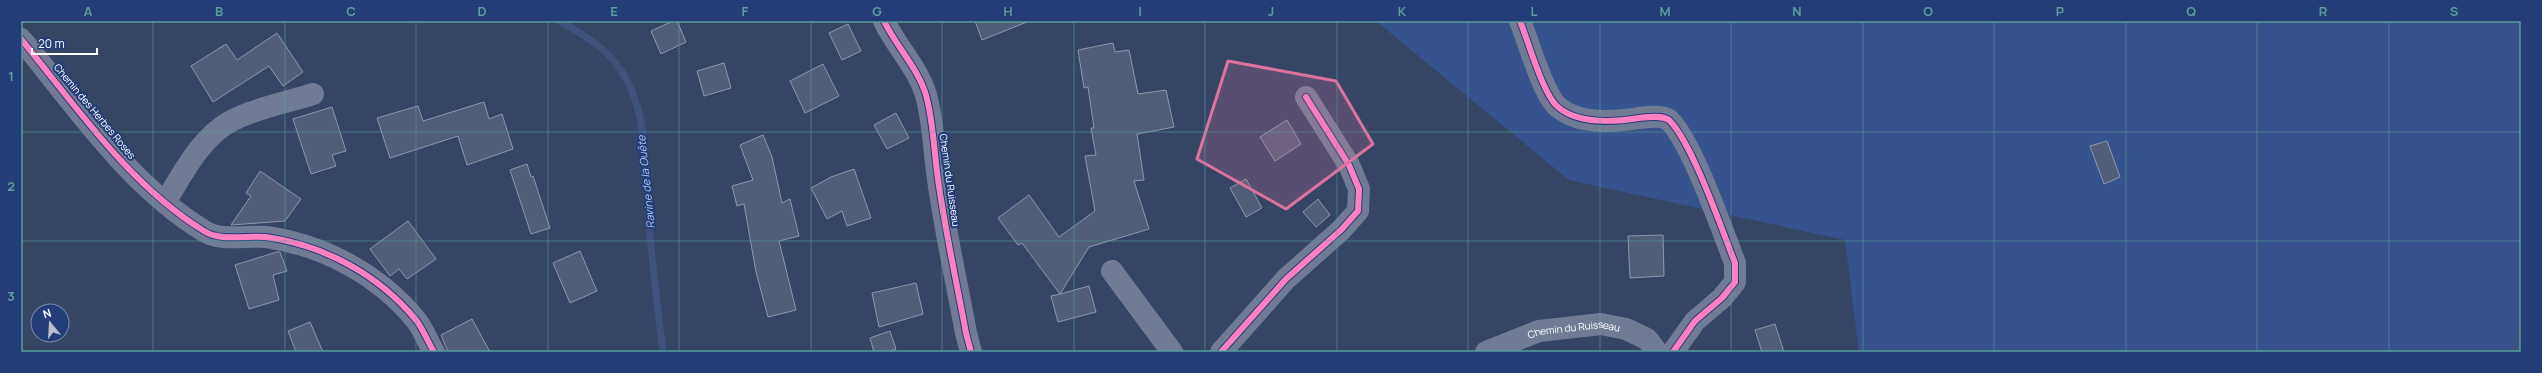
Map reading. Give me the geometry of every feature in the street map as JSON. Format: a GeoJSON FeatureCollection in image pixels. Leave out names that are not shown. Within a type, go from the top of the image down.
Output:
{"type":"FeatureCollection","features":[{"type":"Feature","properties":{"kind":"street","name":"Chemin du Ruisseau"},"geometry":{"type":"LineString","coordinates":[[884,21],[894,41],[914,68],[926,94],[932,124],[938,185],[966,333],[971,352]]}},
{"type":"Feature","properties":{"kind":"street"},"geometry":{"type":"LineString","coordinates":[[1520,21],[1547,91],[1557,107],[1577,117],[1612,122],[1651,116],[1668,119],[1683,137],[1735,263],[1735,282],[1722,298],[1695,322],[1673,352]]}},
{"type":"Feature","properties":{"kind":"street","name":"Chemin des Herbes Roses"},"geometry":{"type":"LineString","coordinates":[[21,39],[118,157],[181,216],[206,232],[229,238],[250,236],[290,240],[335,257],[383,286],[417,321],[434,352]]}},
{"type":"Feature","properties":{"kind":"street"},"geometry":{"type":"LineString","coordinates":[[165,202],[199,148],[220,128],[246,115],[313,94]]}},
{"type":"Feature","properties":{"kind":"street"},"geometry":{"type":"LineString","coordinates":[[1221,352],[1286,278],[1341,230],[1358,211],[1359,189],[1349,165],[1306,98]]}},
{"type":"Feature","properties":{"kind":"street"},"geometry":{"type":"LineString","coordinates":[[1112,271],[1172,352]]}},
{"type":"Feature","properties":{"kind":"street","name":"Chemin du Ruisseau"},"geometry":{"type":"LineString","coordinates":[[1486,352],[1539,331],[1601,324],[1626,329],[1647,339],[1658,352]]}},
{"type":"Feature","properties":{"kind":"highlighted area"},"geometry":{"type":"Polygon","coordinates":[[[1228,61],[1336,81],[1373,144],[1286,209],[1197,159],[1228,61]]]}},
{"type":"Feature","properties":{"kind":"shaded area"},"geometry":{"type":"Polygon","coordinates":[[[1376,21],[2521,21],[2521,352],[1859,352],[1845,240],[1569,180],[1376,21]]]}},
{"type":"Feature","properties":{"kind":"building"},"geometry":{"type":"Polygon","coordinates":[[[673,21],[677,21],[686,42],[661,54],[651,31],[673,21]]]}},
{"type":"Feature","properties":{"kind":"building"},"geometry":{"type":"Polygon","coordinates":[[[975,21],[1027,21],[1027,22],[982,40],[975,21]]]}},
{"type":"Feature","properties":{"kind":"building"},"geometry":{"type":"Polygon","coordinates":[[[848,24],[861,51],[842,60],[829,33],[848,24]]]}},
{"type":"Feature","properties":{"kind":"building"},"geometry":{"type":"Polygon","coordinates":[[[277,33],[303,72],[283,86],[269,66],[213,102],[191,66],[226,44],[237,60],[277,33]]]}},
{"type":"Feature","properties":{"kind":"building"},"geometry":{"type":"Polygon","coordinates":[[[1113,43],[1115,52],[1129,50],[1138,94],[1166,90],[1174,127],[1137,134],[1144,180],[1134,181],[1149,229],[1089,247],[1060,294],[1022,243],[1018,245],[998,218],[1029,195],[1059,237],[1095,211],[1085,156],[1096,155],[1091,128],[1094,128],[1088,87],[1084,88],[1078,50],[1113,43]]]}},
{"type":"Feature","properties":{"kind":"building"},"geometry":{"type":"Polygon","coordinates":[[[724,63],[731,88],[704,96],[697,71],[724,63]]]}},
{"type":"Feature","properties":{"kind":"building"},"geometry":{"type":"Polygon","coordinates":[[[823,64],[839,96],[805,113],[790,81],[823,64]]]}},
{"type":"Feature","properties":{"kind":"building"},"geometry":{"type":"Polygon","coordinates":[[[484,102],[489,119],[502,114],[513,149],[467,165],[458,136],[390,158],[377,118],[418,106],[423,121],[484,102]]]}},
{"type":"Feature","properties":{"kind":"building"},"geometry":{"type":"Polygon","coordinates":[[[332,107],[346,151],[332,155],[336,166],[311,174],[293,119],[332,107]]]}},
{"type":"Feature","properties":{"kind":"building"},"geometry":{"type":"Polygon","coordinates":[[[896,113],[909,138],[887,149],[874,125],[896,113]]]}},
{"type":"Feature","properties":{"kind":"building"},"geometry":{"type":"Polygon","coordinates":[[[1287,120],[1301,144],[1275,161],[1260,137],[1287,120]]]}},
{"type":"Feature","properties":{"kind":"building"},"geometry":{"type":"Polygon","coordinates":[[[763,135],[772,157],[782,203],[790,199],[799,236],[779,241],[796,310],[768,317],[756,272],[744,204],[737,206],[732,186],[753,180],[740,145],[763,135]]]}},
{"type":"Feature","properties":{"kind":"building"},"geometry":{"type":"Polygon","coordinates":[[[2107,141],[2120,177],[2104,184],[2090,146],[2107,141]]]}},
{"type":"Feature","properties":{"kind":"building"},"geometry":{"type":"Polygon","coordinates":[[[527,164],[531,177],[533,176],[550,228],[531,234],[510,170],[527,164]]]}},
{"type":"Feature","properties":{"kind":"building"},"geometry":{"type":"Polygon","coordinates":[[[854,169],[871,218],[847,226],[842,211],[827,219],[811,188],[831,177],[854,169]]]}},
{"type":"Feature","properties":{"kind":"building"},"geometry":{"type":"Polygon","coordinates":[[[260,171],[301,199],[285,221],[231,225],[251,196],[246,193],[260,171]]]}},
{"type":"Feature","properties":{"kind":"building"},"geometry":{"type":"Polygon","coordinates":[[[1246,179],[1262,208],[1246,217],[1230,188],[1246,179]]]}},
{"type":"Feature","properties":{"kind":"building"},"geometry":{"type":"Polygon","coordinates":[[[1318,199],[1330,215],[1316,227],[1303,212],[1318,199]]]}},
{"type":"Feature","properties":{"kind":"building"},"geometry":{"type":"Polygon","coordinates":[[[408,221],[436,259],[407,279],[399,269],[390,276],[370,249],[408,221]]]}},
{"type":"Feature","properties":{"kind":"building"},"geometry":{"type":"Polygon","coordinates":[[[1663,235],[1664,276],[1630,278],[1628,236],[1663,235]]]}},
{"type":"Feature","properties":{"kind":"building"},"geometry":{"type":"Polygon","coordinates":[[[580,251],[597,291],[570,303],[553,263],[580,251]]]}},
{"type":"Feature","properties":{"kind":"building"},"geometry":{"type":"Polygon","coordinates":[[[280,252],[287,271],[273,275],[279,300],[249,309],[235,265],[280,252]]]}},
{"type":"Feature","properties":{"kind":"building"},"geometry":{"type":"Polygon","coordinates":[[[916,283],[923,314],[879,327],[872,293],[916,283]]]}},
{"type":"Feature","properties":{"kind":"building"},"geometry":{"type":"Polygon","coordinates":[[[1089,286],[1096,312],[1058,322],[1051,296],[1089,286]]]}},
{"type":"Feature","properties":{"kind":"building"},"geometry":{"type":"Polygon","coordinates":[[[472,319],[490,352],[448,352],[441,335],[472,319]]]}},
{"type":"Feature","properties":{"kind":"building"},"geometry":{"type":"Polygon","coordinates":[[[310,322],[323,352],[296,352],[288,331],[310,322]]]}},
{"type":"Feature","properties":{"kind":"building"},"geometry":{"type":"Polygon","coordinates":[[[1775,324],[1784,352],[1762,352],[1755,330],[1775,324]]]}},
{"type":"Feature","properties":{"kind":"building"},"geometry":{"type":"Polygon","coordinates":[[[890,331],[896,349],[887,352],[874,352],[870,338],[890,331]]]}},
{"type":"Feature","properties":{"kind":"waterway","name":"Ravine de la Ouête"},"geometry":{"type":"LineString","coordinates":[[560,21],[591,40],[611,58],[628,82],[636,102],[644,145],[651,247],[663,352]]}},
{"type":"Feature","properties":{"kind":"waterway"},"geometry":{"type":"LineString","coordinates":[[2516,352],[2521,323]]}},
{"type":"Feature","properties":{"kind":"cycle path"},"geometry":{"type":"LineString","coordinates":[[884,21],[918,76],[929,106],[937,175],[945,223],[971,352]]}},
{"type":"Feature","properties":{"kind":"cycle path"},"geometry":{"type":"LineString","coordinates":[[1520,21],[1541,80],[1552,101],[1558,107],[1566,113],[1576,117],[1597,121],[1651,117],[1666,118],[1678,131],[1697,166],[1735,263],[1735,282],[1722,298],[1695,321],[1673,352]]}},
{"type":"Feature","properties":{"kind":"cycle path"},"geometry":{"type":"LineString","coordinates":[[21,39],[105,143],[128,168],[177,212],[204,231],[211,234],[226,237],[266,237],[288,241],[309,247],[349,265],[368,276],[401,304],[419,324],[434,352]]}},
{"type":"Feature","properties":{"kind":"cycle path"},"geometry":{"type":"LineString","coordinates":[[1221,352],[1286,279],[1341,230],[1358,211],[1359,189],[1349,165],[1306,97]]}}]}
